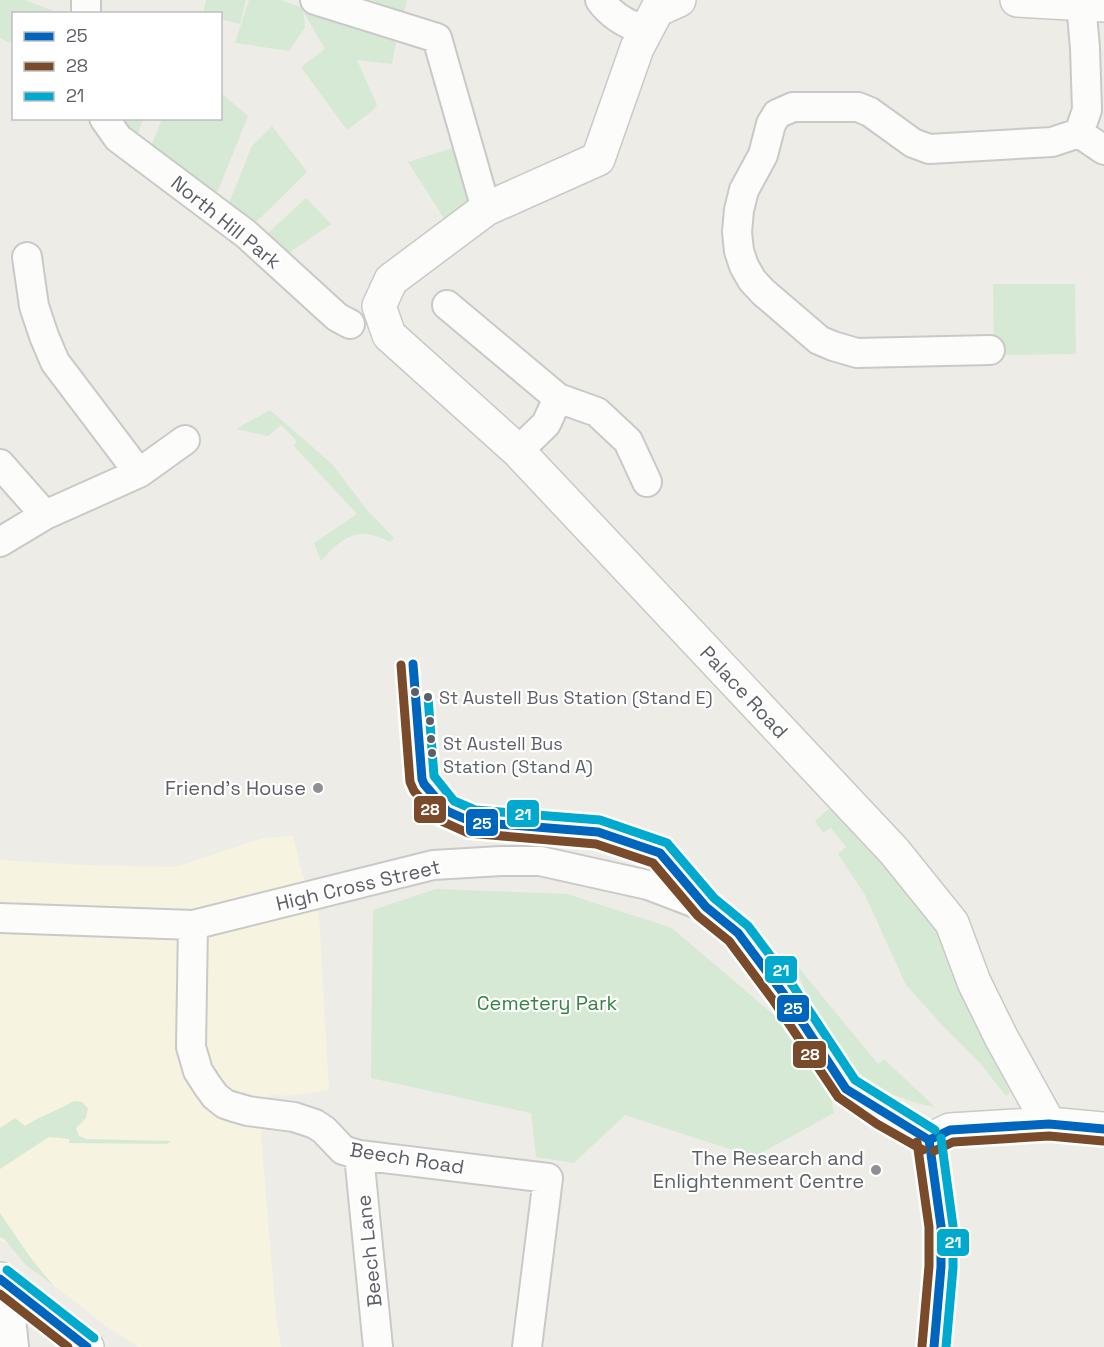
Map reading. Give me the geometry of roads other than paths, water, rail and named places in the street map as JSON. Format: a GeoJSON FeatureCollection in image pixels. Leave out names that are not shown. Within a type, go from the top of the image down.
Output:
{"type":"FeatureCollection","features":[{"type":"Feature","properties":{"kind":"street"},"geometry":{"type":"LineString","coordinates":[[315,0],[437,38],[486,209],[598,159],[637,48],[657,10],[679,0]]}},
{"type":"Feature","properties":{"kind":"street"},"geometry":{"type":"LineString","coordinates":[[600,0],[605,8],[629,25],[646,31]]}},
{"type":"Feature","properties":{"kind":"street"},"geometry":{"type":"LineString","coordinates":[[1017,0],[1092,4],[1085,48],[1087,110],[1079,133]]}},
{"type":"Feature","properties":{"kind":"street"},"geometry":{"type":"LineString","coordinates":[[990,350],[857,353],[819,340],[763,292],[752,280],[744,266],[739,251],[737,232],[744,190],[763,155],[771,124],[777,114],[793,107],[858,107],[870,112],[913,143],[929,149],[1052,141],[1079,133]]}},
{"type":"Feature","properties":{"kind":"street","name":"North Hill Park"},"geometry":{"type":"LineString","coordinates":[[105,120],[118,138],[246,234],[337,317],[350,324]]}},
{"type":"Feature","properties":{"kind":"street"},"geometry":{"type":"LineString","coordinates":[[1079,133],[1104,150]]}},
{"type":"Feature","properties":{"kind":"street","name":"Palace Road"},"geometry":{"type":"LineString","coordinates":[[486,209],[391,280],[378,306],[389,335],[518,452],[887,843],[952,923],[974,982],[1043,1125]]}},
{"type":"Feature","properties":{"kind":"street"},"geometry":{"type":"LineString","coordinates":[[27,257],[34,306],[55,362],[139,473]]}},
{"type":"Feature","properties":{"kind":"street"},"geometry":{"type":"LineString","coordinates":[[447,305],[558,398],[597,412],[628,441],[647,482]]}},
{"type":"Feature","properties":{"kind":"street"},"geometry":{"type":"LineString","coordinates":[[518,452],[546,424],[558,398]]}},
{"type":"Feature","properties":{"kind":"street"},"geometry":{"type":"LineString","coordinates":[[0,542],[45,515],[139,473],[185,440]]}},
{"type":"Feature","properties":{"kind":"street"},"geometry":{"type":"LineString","coordinates":[[0,464],[45,515]]}},
{"type":"Feature","properties":{"kind":"street","name":"High Cross Street"},"geometry":{"type":"LineString","coordinates":[[0,918],[193,925],[433,865],[501,861],[540,861],[648,885],[706,907],[738,933],[783,993],[846,1089],[940,1135]]}},
{"type":"Feature","properties":{"kind":"street","name":"Beech Road"},"geometry":{"type":"LineString","coordinates":[[193,925],[191,1047],[198,1071],[215,1096],[225,1104],[248,1112],[294,1117],[315,1124],[343,1150],[359,1155],[548,1178],[527,1347]]}},
{"type":"Feature","properties":{"kind":"street"},"geometry":{"type":"LineString","coordinates":[[934,1347],[941,1267],[941,1226],[936,1200],[940,1135],[1043,1125],[1104,1129]]}},
{"type":"Feature","properties":{"kind":"street","name":"Beech Lane"},"geometry":{"type":"LineString","coordinates":[[359,1155],[378,1347]]}},
{"type":"Feature","properties":{"kind":"street"},"geometry":{"type":"LineString","coordinates":[[4,1283],[14,1347]]}},
{"type":"Feature","properties":{"kind":"street"},"geometry":{"type":"LineString","coordinates":[[4,1283],[87,1347]]}},
{"type":"Feature","properties":{"kind":"place","name":"St Austell Bus Station (Stand E)"},"geometry":{"type":"Point","coordinates":[428,697]}},
{"type":"Feature","properties":{"kind":"place","name":"St Austell Bus Station (Stand A)"},"geometry":{"type":"Point","coordinates":[432,753]}},
{"type":"Feature","properties":{"kind":"place","name":"Friend's House"},"geometry":{"type":"Point","coordinates":[318,788]}},
{"type":"Feature","properties":{"kind":"place","name":"The Research and Enlightenment Centre"},"geometry":{"type":"Point","coordinates":[876,1170]}},
{"type":"Feature","properties":{"kind":"park label","name":"Cemetery Park"},"geometry":{"type":"Point","coordinates":[547,1003]}}]}
